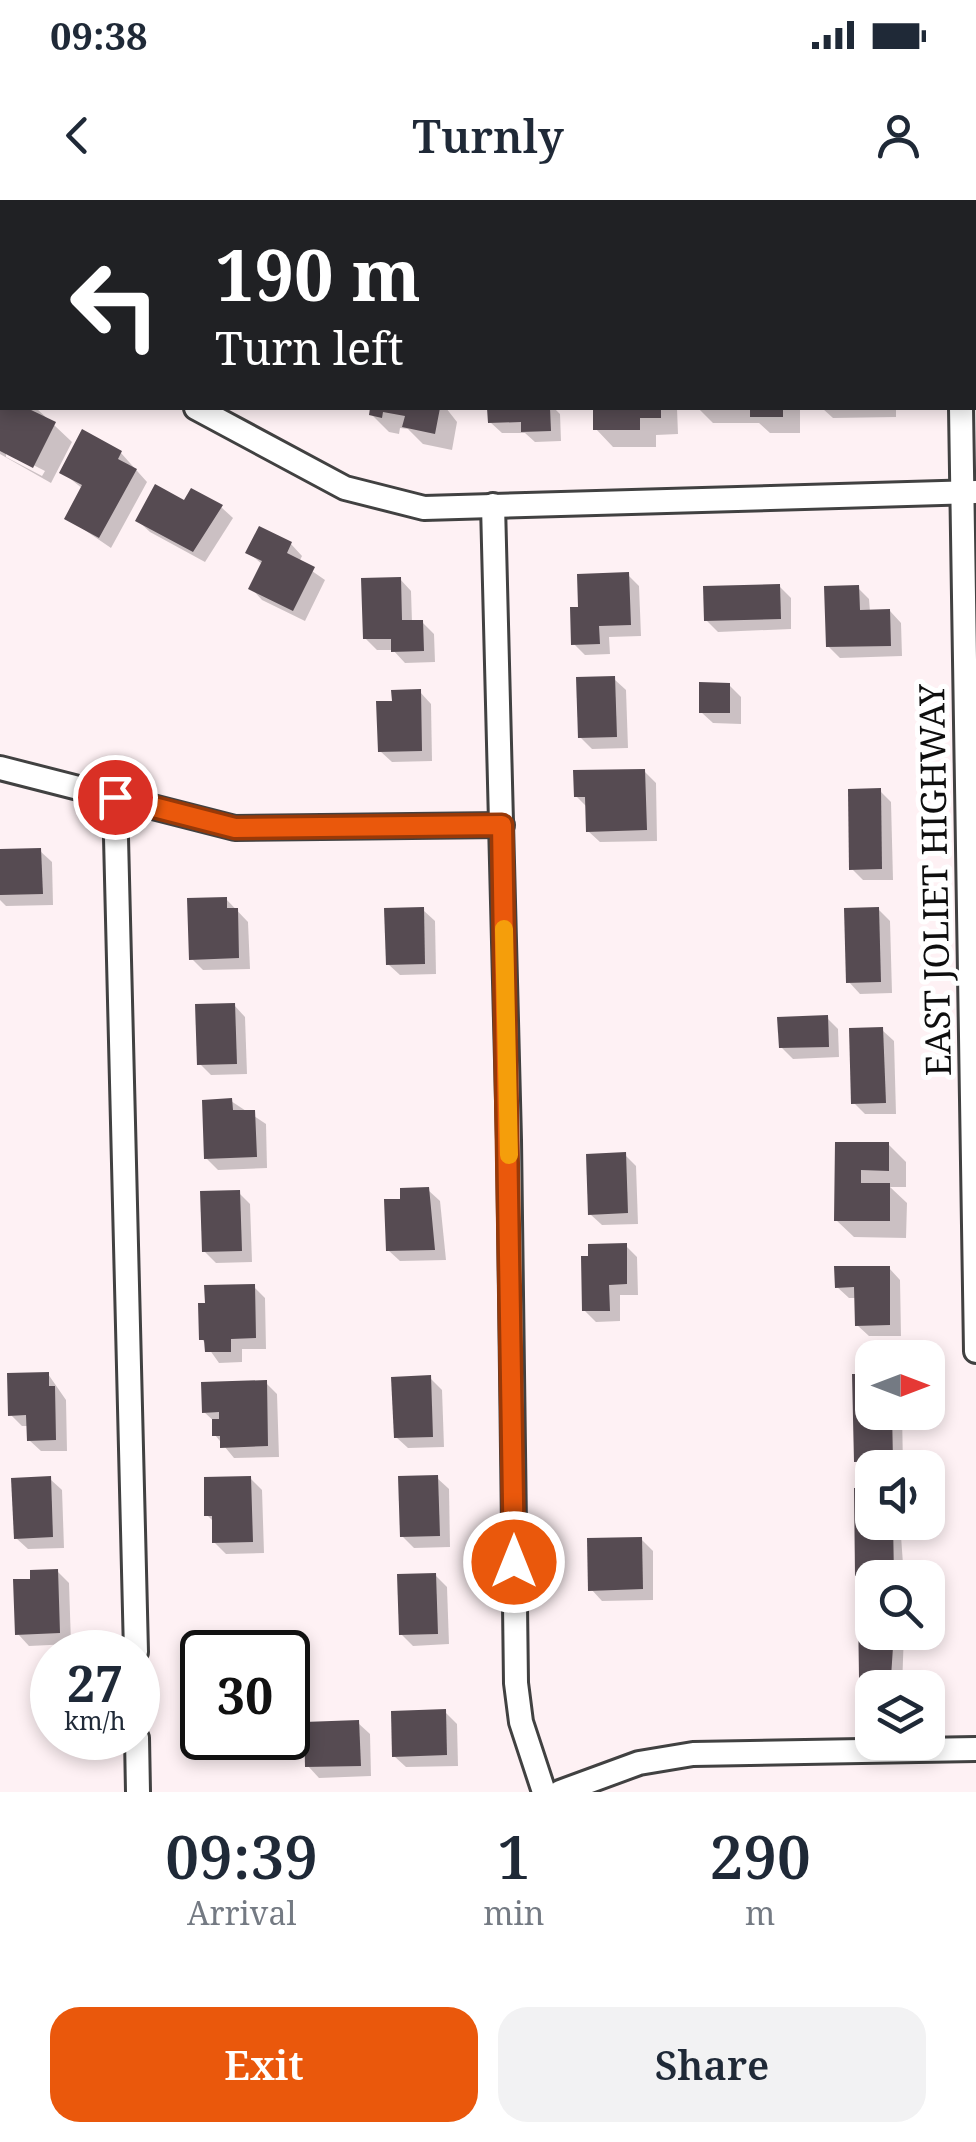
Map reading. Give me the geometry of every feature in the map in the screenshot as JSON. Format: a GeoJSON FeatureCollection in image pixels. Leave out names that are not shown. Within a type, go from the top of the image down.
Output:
{"type":"FeatureCollection","features":[{"type":"Feature","properties":{"kind":"street"},"geometry":{"type":"LineString","coordinates":[[200,410],[370,497],[424,508],[970,492]]}},
{"type":"Feature","properties":{"kind":"street","name":"EAST JOLIET HIGHWAY"},"geometry":{"type":"LineString","coordinates":[[961,410],[970,492],[976,1351]]}},
{"type":"Feature","properties":{"kind":"street"},"geometry":{"type":"LineString","coordinates":[[494,505],[516,1683],[520,1722],[544,1792]]}},
{"type":"Feature","properties":{"kind":"street"},"geometry":{"type":"LineString","coordinates":[[0,768],[235,828],[502,825]]}},
{"type":"Feature","properties":{"kind":"street"},"geometry":{"type":"LineString","coordinates":[[115,797],[135,1630]]}},
{"type":"Feature","properties":{"kind":"street"},"geometry":{"type":"LineString","coordinates":[[560,1792],[666,1757],[976,1749]]}},
{"type":"Feature","properties":{"kind":"street"},"geometry":{"type":"LineString","coordinates":[[137,1760],[138,1792]]}},
{"type":"Feature","properties":{"kind":"building"},"geometry":{"type":"Polygon","coordinates":[[[0,410],[31,410],[56,422],[33,468],[0,451],[0,410]]]}},
{"type":"Feature","properties":{"kind":"building"},"geometry":{"type":"Polygon","coordinates":[[[370,410],[440,410],[435,434],[402,427],[405,416],[383,412],[382,418],[369,415],[370,410]]]}},
{"type":"Feature","properties":{"kind":"building"},"geometry":{"type":"Polygon","coordinates":[[[487,410],[550,410],[551,431],[521,432],[521,422],[488,423],[487,410]]]}},
{"type":"Feature","properties":{"kind":"building"},"geometry":{"type":"Polygon","coordinates":[[[593,410],[661,410],[661,418],[640,418],[640,430],[593,430],[593,410]]]}},
{"type":"Feature","properties":{"kind":"building"},"geometry":{"type":"Polygon","coordinates":[[[750,410],[783,410],[783,417],[750,417],[750,410]]]}},
{"type":"Feature","properties":{"kind":"building"},"geometry":{"type":"Polygon","coordinates":[[[82,429],[122,451],[118,459],[137,469],[99,538],[64,519],[82,485],[59,473],[82,429]]]}},
{"type":"Feature","properties":{"kind":"building"},"geometry":{"type":"Polygon","coordinates":[[[155,484],[184,500],[191,488],[223,505],[193,552],[135,521],[155,484]]]}},
{"type":"Feature","properties":{"kind":"building"},"geometry":{"type":"Polygon","coordinates":[[[259,526],[292,542],[287,553],[315,567],[293,611],[248,589],[262,561],[245,553],[259,526]]]}},
{"type":"Feature","properties":{"kind":"building"},"geometry":{"type":"Polygon","coordinates":[[[629,572],[631,625],[599,626],[600,644],[571,645],[570,607],[578,607],[577,574],[629,572]]]}},
{"type":"Feature","properties":{"kind":"building"},"geometry":{"type":"Polygon","coordinates":[[[401,577],[402,620],[423,620],[424,651],[391,652],[391,639],[363,639],[361,578],[401,577]]]}},
{"type":"Feature","properties":{"kind":"building"},"geometry":{"type":"Polygon","coordinates":[[[780,584],[781,619],[704,621],[703,586],[780,584]]]}},
{"type":"Feature","properties":{"kind":"building"},"geometry":{"type":"Polygon","coordinates":[[[859,585],[860,610],[890,609],[891,646],[826,647],[824,586],[859,585]]]}},
{"type":"Feature","properties":{"kind":"building"},"geometry":{"type":"Polygon","coordinates":[[[615,676],[617,737],[578,738],[576,677],[615,676]]]}},
{"type":"Feature","properties":{"kind":"building"},"geometry":{"type":"Polygon","coordinates":[[[699,682],[730,683],[730,713],[699,713],[699,682]]]}},
{"type":"Feature","properties":{"kind":"building"},"geometry":{"type":"Polygon","coordinates":[[[421,689],[422,751],[378,752],[376,701],[392,701],[391,690],[421,689]]]}},
{"type":"Feature","properties":{"kind":"building"},"geometry":{"type":"Polygon","coordinates":[[[645,769],[647,830],[586,832],[585,797],[574,797],[573,770],[645,769]]]}},
{"type":"Feature","properties":{"kind":"building"},"geometry":{"type":"Polygon","coordinates":[[[881,788],[882,869],[849,870],[848,789],[881,788]]]}},
{"type":"Feature","properties":{"kind":"building"},"geometry":{"type":"Polygon","coordinates":[[[41,848],[43,894],[0,895],[0,849],[41,848]]]}},
{"type":"Feature","properties":{"kind":"building"},"geometry":{"type":"Polygon","coordinates":[[[227,897],[227,908],[238,908],[239,958],[189,960],[187,898],[227,897]]]}},
{"type":"Feature","properties":{"kind":"building"},"geometry":{"type":"Polygon","coordinates":[[[424,907],[425,964],[386,965],[384,908],[424,907]]]}},
{"type":"Feature","properties":{"kind":"building"},"geometry":{"type":"Polygon","coordinates":[[[879,907],[881,982],[846,983],[844,908],[879,907]]]}},
{"type":"Feature","properties":{"kind":"building"},"geometry":{"type":"Polygon","coordinates":[[[235,1003],[237,1064],[197,1065],[195,1004],[235,1003]]]}},
{"type":"Feature","properties":{"kind":"building"},"geometry":{"type":"Polygon","coordinates":[[[828,1015],[829,1047],[779,1048],[777,1017],[828,1015]]]}},
{"type":"Feature","properties":{"kind":"building"},"geometry":{"type":"Polygon","coordinates":[[[883,1027],[886,1103],[851,1104],[849,1028],[883,1027]]]}},
{"type":"Feature","properties":{"kind":"building"},"geometry":{"type":"Polygon","coordinates":[[[232,1098],[233,1110],[255,1110],[257,1157],[204,1159],[202,1100],[232,1098]]]}},
{"type":"Feature","properties":{"kind":"building"},"geometry":{"type":"Polygon","coordinates":[[[835,1142],[889,1142],[889,1171],[861,1170],[861,1183],[890,1183],[890,1221],[834,1221],[835,1142]]]}},
{"type":"Feature","properties":{"kind":"building"},"geometry":{"type":"Polygon","coordinates":[[[626,1152],[628,1213],[588,1215],[586,1154],[626,1152]]]}},
{"type":"Feature","properties":{"kind":"building"},"geometry":{"type":"Polygon","coordinates":[[[429,1187],[435,1250],[386,1251],[384,1199],[400,1199],[400,1188],[429,1187]]]}},
{"type":"Feature","properties":{"kind":"building"},"geometry":{"type":"Polygon","coordinates":[[[240,1190],[242,1251],[202,1252],[200,1191],[240,1190]]]}},
{"type":"Feature","properties":{"kind":"building"},"geometry":{"type":"Polygon","coordinates":[[[627,1243],[627,1284],[609,1285],[610,1311],[582,1311],[581,1256],[588,1256],[588,1244],[627,1243]]]}},
{"type":"Feature","properties":{"kind":"building"},"geometry":{"type":"Polygon","coordinates":[[[834,1266],[890,1266],[890,1325],[855,1326],[854,1287],[835,1288],[834,1266]]]}},
{"type":"Feature","properties":{"kind":"building"},"geometry":{"type":"Polygon","coordinates":[[[255,1284],[256,1338],[231,1339],[231,1352],[205,1352],[204,1340],[199,1340],[198,1303],[205,1303],[204,1285],[255,1284]]]}},
{"type":"Feature","properties":{"kind":"building"},"geometry":{"type":"Polygon","coordinates":[[[49,1372],[49,1386],[55,1386],[56,1440],[27,1441],[26,1415],[8,1416],[7,1373],[49,1372]]]}},
{"type":"Feature","properties":{"kind":"building"},"geometry":{"type":"Polygon","coordinates":[[[852,1374],[855,1430],[892,1430],[893,1450],[855,1450],[854,1462],[852,1374]]]}},
{"type":"Feature","properties":{"kind":"building"},"geometry":{"type":"Polygon","coordinates":[[[431,1375],[433,1437],[394,1438],[391,1377],[431,1375]]]}},
{"type":"Feature","properties":{"kind":"building"},"geometry":{"type":"Polygon","coordinates":[[[267,1380],[268,1446],[220,1448],[220,1436],[212,1436],[212,1419],[219,1419],[219,1412],[202,1413],[201,1382],[267,1380]]]}},
{"type":"Feature","properties":{"kind":"building"},"geometry":{"type":"Polygon","coordinates":[[[438,1475],[440,1536],[400,1537],[398,1476],[438,1475]]]}},
{"type":"Feature","properties":{"kind":"building"},"geometry":{"type":"Polygon","coordinates":[[[51,1476],[53,1537],[14,1539],[11,1478],[51,1476]]]}},
{"type":"Feature","properties":{"kind":"building"},"geometry":{"type":"Polygon","coordinates":[[[251,1476],[253,1542],[212,1543],[212,1516],[204,1516],[204,1477],[251,1476]]]}},
{"type":"Feature","properties":{"kind":"building"},"geometry":{"type":"Polygon","coordinates":[[[854,1488],[855,1540],[893,1540],[894,1560],[855,1560],[855,1576],[854,1488]]]}},
{"type":"Feature","properties":{"kind":"building"},"geometry":{"type":"Polygon","coordinates":[[[642,1537],[643,1589],[588,1591],[587,1538],[642,1537]]]}},
{"type":"Feature","properties":{"kind":"building"},"geometry":{"type":"Polygon","coordinates":[[[58,1569],[60,1630],[30,1630],[30,1634],[15,1635],[13,1579],[30,1579],[30,1570],[58,1569]]]}},
{"type":"Feature","properties":{"kind":"building"},"geometry":{"type":"Polygon","coordinates":[[[436,1573],[438,1634],[399,1635],[397,1574],[436,1573]]]}},
{"type":"Feature","properties":{"kind":"building"},"geometry":{"type":"Polygon","coordinates":[[[859,1650],[893,1650],[891,1670],[859,1670],[859,1650]]]}},
{"type":"Feature","properties":{"kind":"building"},"geometry":{"type":"Polygon","coordinates":[[[446,1709],[447,1755],[392,1757],[391,1711],[446,1709]]]}},
{"type":"Feature","properties":{"kind":"building"},"geometry":{"type":"Polygon","coordinates":[[[359,1720],[361,1766],[305,1767],[305,1760],[310,1760],[310,1722],[359,1720]]]}},
{"type":"Feature","properties":{"kind":"slow traffic"},"geometry":{"type":"LineString","coordinates":[[504,929],[509,1155]]}},
{"type":"Feature","properties":{"kind":"route"},"geometry":{"type":"LineString","coordinates":[[115,797],[235,828],[502,825],[514,1562]]}}]}
